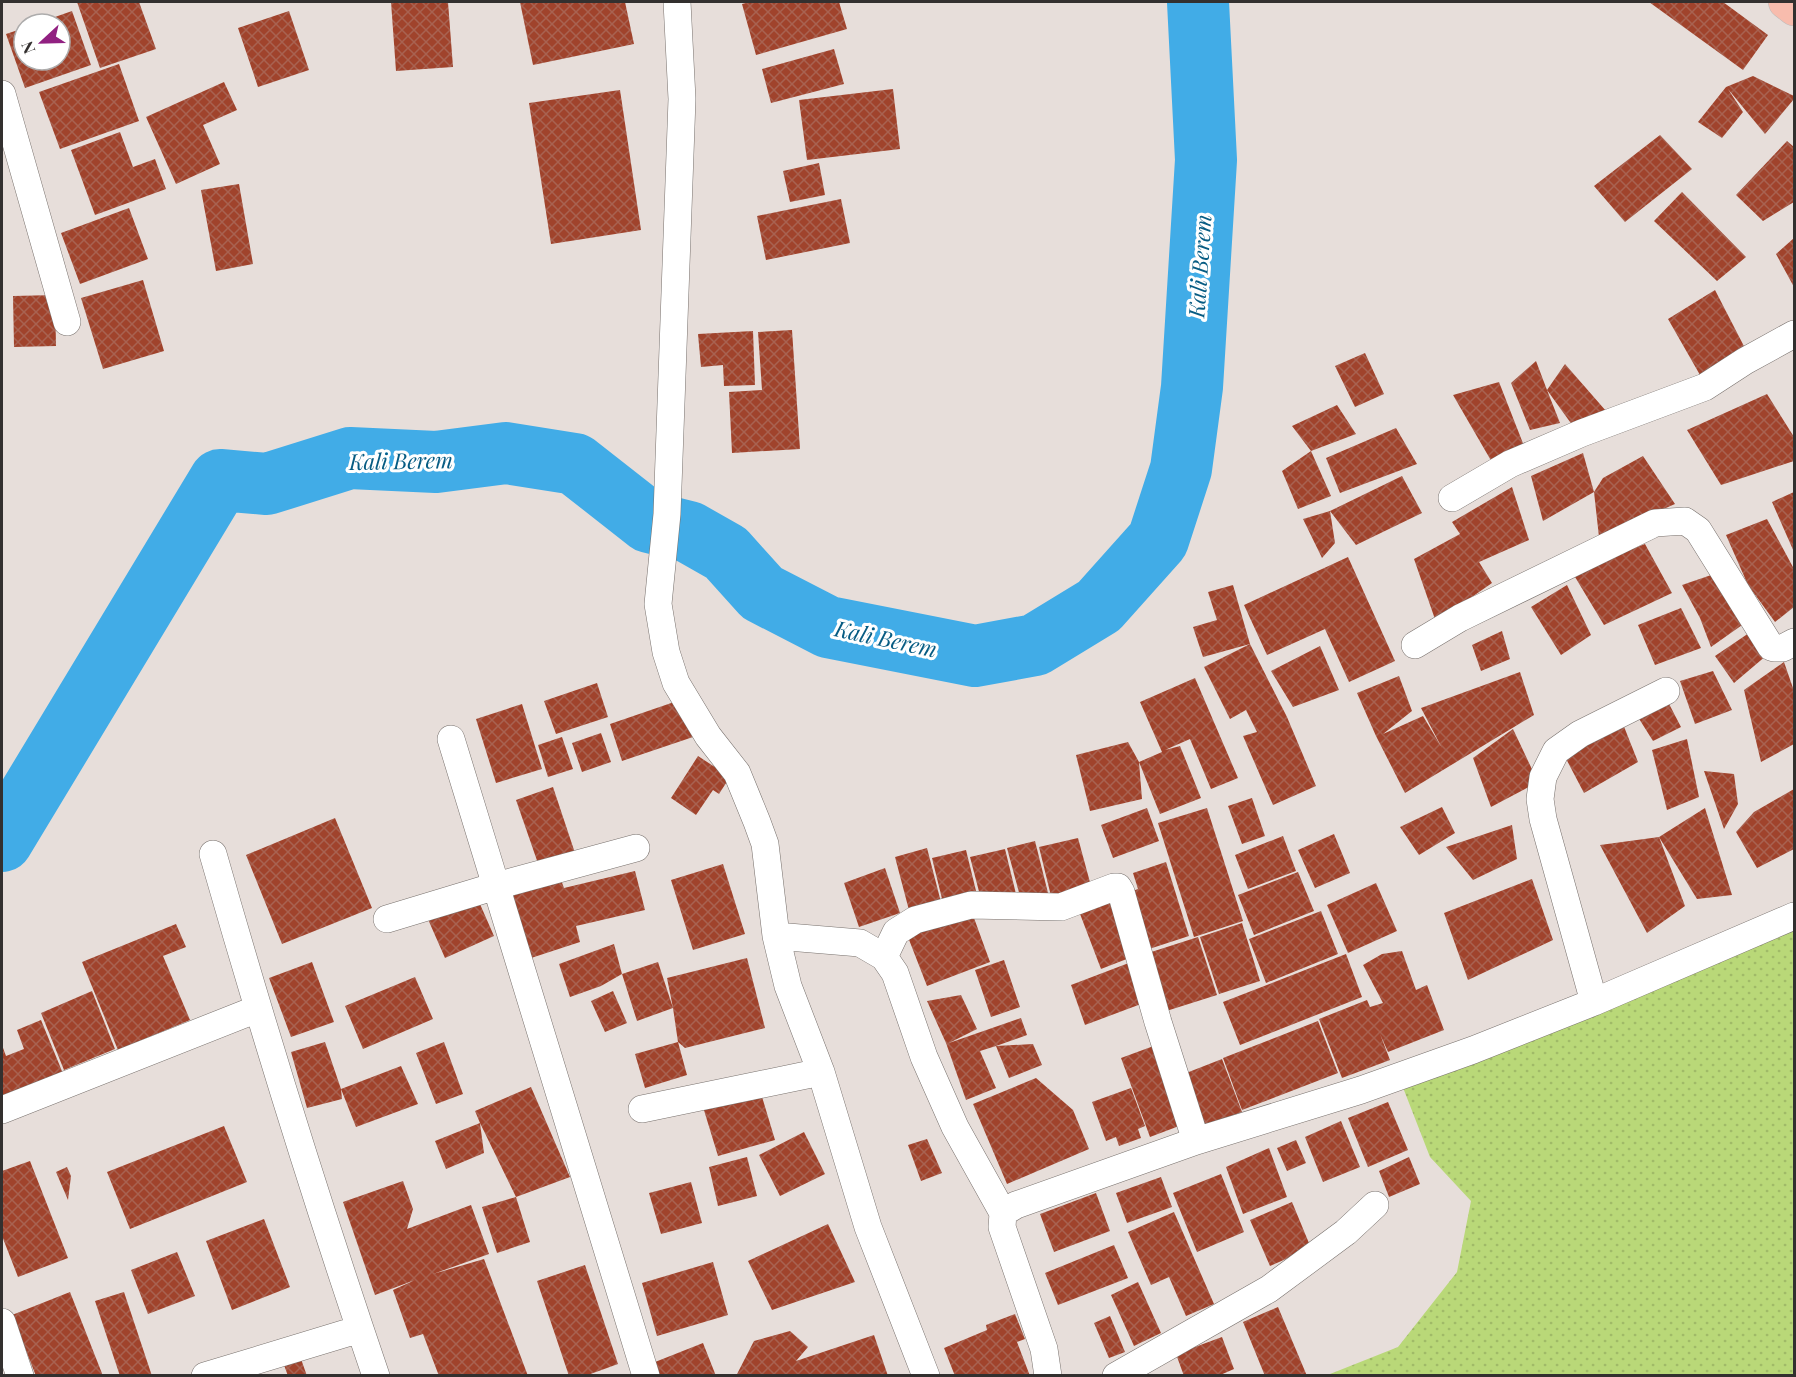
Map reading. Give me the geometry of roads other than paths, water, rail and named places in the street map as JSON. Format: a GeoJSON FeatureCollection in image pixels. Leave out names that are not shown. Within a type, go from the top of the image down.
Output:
{"type":"FeatureCollection","features":[{"type":"Feature","properties":{"kind":"main road"},"geometry":{"type":"LineString","coordinates":[[1785,2],[1794,9]]}},
{"type":"Feature","properties":{"kind":"street"},"geometry":{"type":"LineString","coordinates":[[677,2],[682,99],[666,525],[658,604],[666,652],[676,683],[708,736],[737,773],[765,844],[776,936],[789,986],[821,1072],[868,1227],[926,1376]]}},
{"type":"Feature","properties":{"kind":"street"},"geometry":{"type":"LineString","coordinates":[[2,94],[67,322]]}},
{"type":"Feature","properties":{"kind":"street"},"geometry":{"type":"LineString","coordinates":[[1452,498],[1510,464],[1582,433],[1705,387],[1745,361],[1794,334]]}},
{"type":"Feature","properties":{"kind":"street"},"geometry":{"type":"LineString","coordinates":[[1415,645],[1460,618],[1655,523],[1685,520],[1698,530],[1771,646],[1783,648],[1794,642]]}},
{"type":"Feature","properties":{"kind":"street"},"geometry":{"type":"LineString","coordinates":[[1594,1002],[1543,819],[1540,798],[1543,777],[1556,751],[1580,734],[1666,691]]}},
{"type":"Feature","properties":{"kind":"street"},"geometry":{"type":"LineString","coordinates":[[451,739],[646,1376]]}},
{"type":"Feature","properties":{"kind":"street"},"geometry":{"type":"LineString","coordinates":[[387,919],[496,886],[636,848]]}},
{"type":"Feature","properties":{"kind":"street"},"geometry":{"type":"LineString","coordinates":[[213,854],[257,1009],[376,1376]]}},
{"type":"Feature","properties":{"kind":"street"},"geometry":{"type":"LineString","coordinates":[[884,957],[896,932],[915,920],[971,905],[1061,907],[1118,887],[1196,1141]]}},
{"type":"Feature","properties":{"kind":"street"},"geometry":{"type":"LineString","coordinates":[[1003,1213],[1016,1205],[1196,1141],[1361,1090],[1473,1050],[1594,1002],[1794,916]]}},
{"type":"Feature","properties":{"kind":"street"},"geometry":{"type":"LineString","coordinates":[[776,936],[860,943],[884,957],[895,973],[924,1056],[955,1127],[1003,1213],[1002,1227],[1044,1349],[1048,1376]]}},
{"type":"Feature","properties":{"kind":"street"},"geometry":{"type":"LineString","coordinates":[[2,1110],[257,1009]]}},
{"type":"Feature","properties":{"kind":"street"},"geometry":{"type":"LineString","coordinates":[[642,1110],[821,1072]]}},
{"type":"Feature","properties":{"kind":"street"},"geometry":{"type":"LineString","coordinates":[[1116,1376],[1269,1289],[1346,1232],[1375,1205]]}},
{"type":"Feature","properties":{"kind":"street"},"geometry":{"type":"LineString","coordinates":[[2,1322],[20,1376]]}},
{"type":"Feature","properties":{"kind":"street"},"geometry":{"type":"LineString","coordinates":[[205,1376],[360,1329]]}},
{"type":"Feature","properties":{"kind":"waterway","name":"Kali Berem"},"geometry":{"type":"LineString","coordinates":[[2,841],[220,480],[267,484],[350,458],[436,462],[506,453],[575,464],[649,522],[689,532],[726,553],[762,593],[828,627],[975,656],[1035,645],[1099,606],[1158,540],[1181,469],[1192,387],[1206,160],[1198,2]]}}]}
